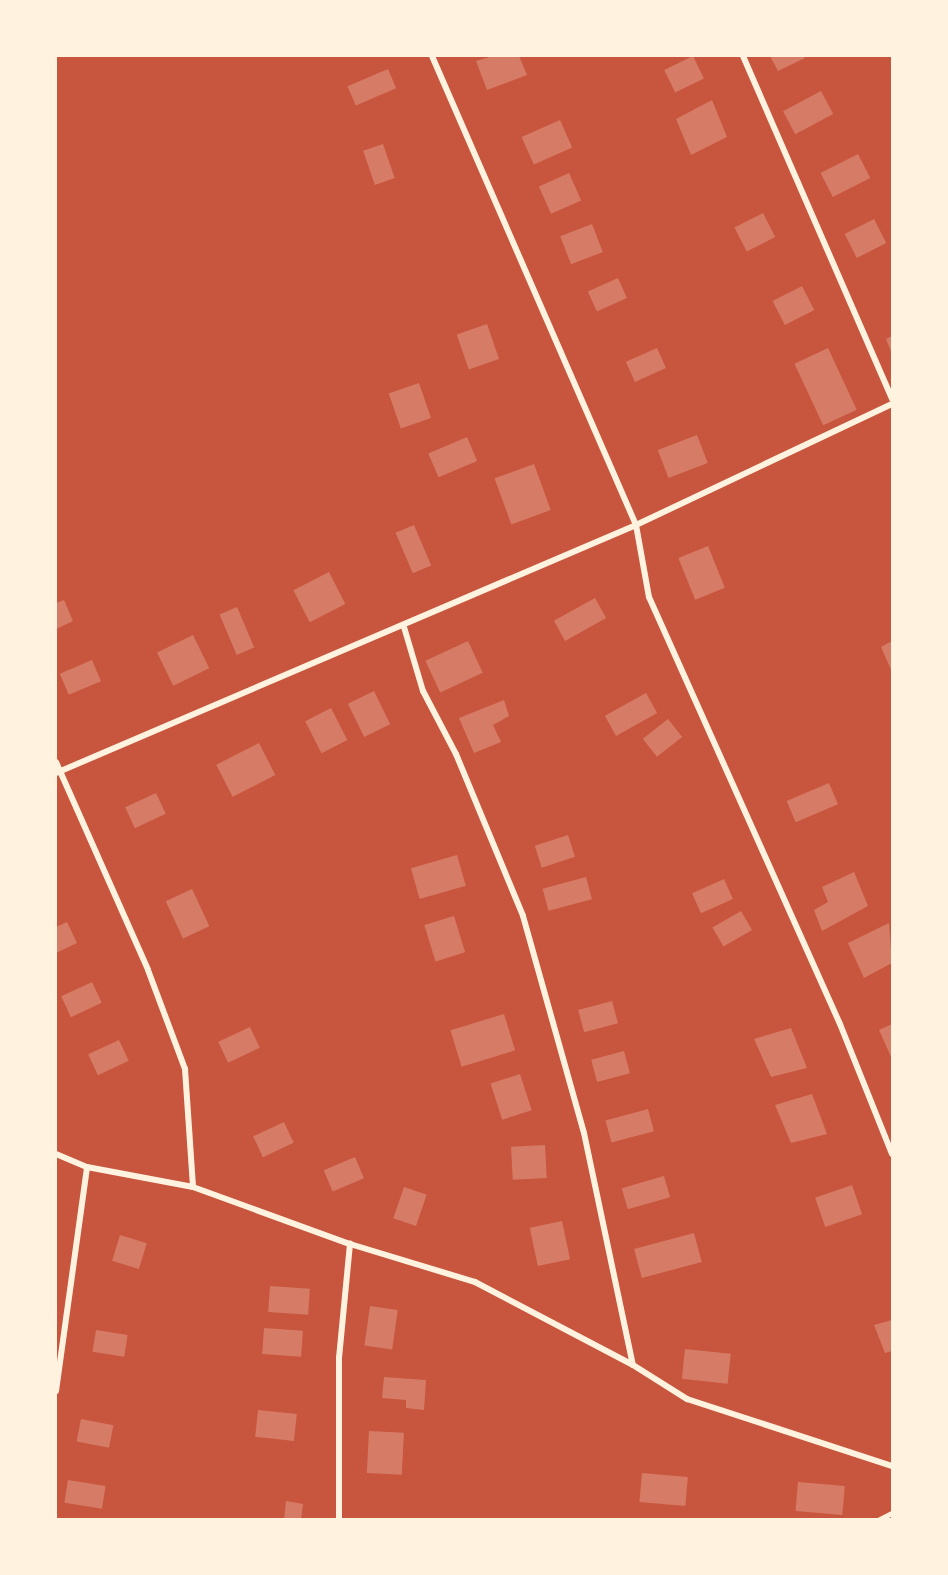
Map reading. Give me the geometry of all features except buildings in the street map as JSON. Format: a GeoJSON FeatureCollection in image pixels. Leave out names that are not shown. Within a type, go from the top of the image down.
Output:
{"type":"FeatureCollection","features":[{"type":"Feature","properties":{"kind":"street"},"geometry":{"type":"LineString","coordinates":[[432,56],[636,525],[649,597],[840,1024],[892,1154]]}},
{"type":"Feature","properties":{"kind":"street"},"geometry":{"type":"LineString","coordinates":[[743,56],[892,399]]}},
{"type":"Feature","properties":{"kind":"street"},"geometry":{"type":"LineString","coordinates":[[57,772],[404,627],[636,525],[892,404]]}},
{"type":"Feature","properties":{"kind":"street"},"geometry":{"type":"LineString","coordinates":[[404,627],[423,691],[456,754],[523,916],[584,1132],[633,1365]]}},
{"type":"Feature","properties":{"kind":"street"},"geometry":{"type":"LineString","coordinates":[[56,762],[57,772],[148,970],[184,1069],[193,1187]]}},
{"type":"Feature","properties":{"kind":"street"},"geometry":{"type":"LineString","coordinates":[[56,1154],[87,1167],[193,1187],[350,1244],[475,1282],[633,1365],[687,1399],[892,1466]]}},
{"type":"Feature","properties":{"kind":"street"},"geometry":{"type":"LineString","coordinates":[[56,1391],[87,1167]]}},
{"type":"Feature","properties":{"kind":"street"},"geometry":{"type":"LineString","coordinates":[[339,1520],[339,1358],[350,1244]]}},
{"type":"Feature","properties":{"kind":"lane"},"geometry":{"type":"LineString","coordinates":[[878,1520],[892,1513]]}}]}
